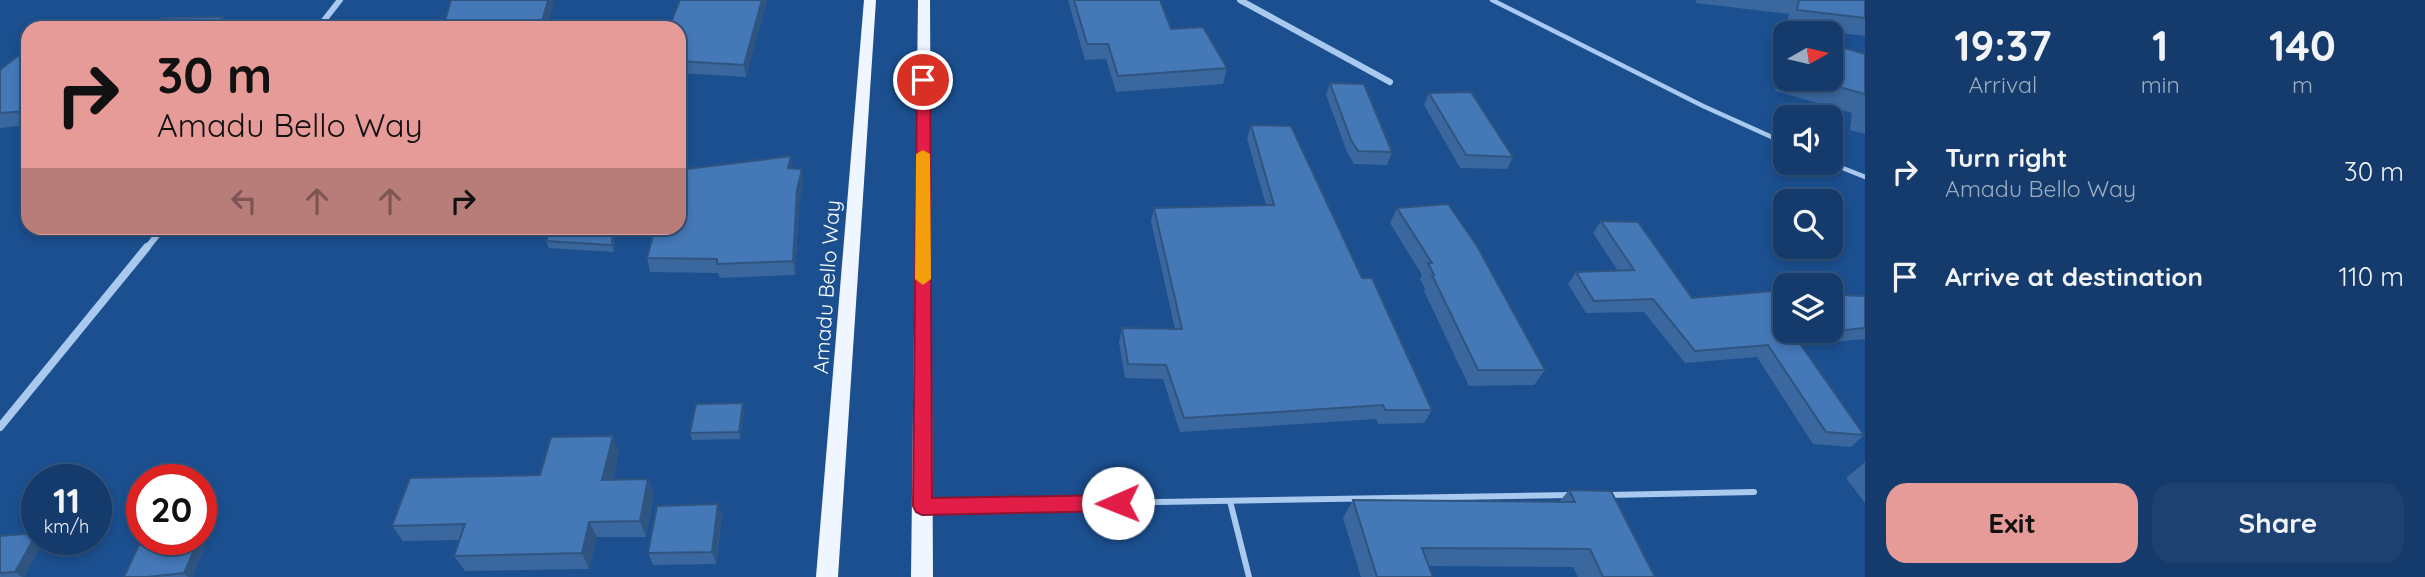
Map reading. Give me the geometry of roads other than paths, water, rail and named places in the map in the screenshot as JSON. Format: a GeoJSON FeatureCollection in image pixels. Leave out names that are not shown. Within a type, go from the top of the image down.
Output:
{"type":"FeatureCollection","features":[{"type":"Feature","properties":{"kind":"main road","name":"Amadu Bello Way"},"geometry":{"type":"LineString","coordinates":[[827,577],[870,0]]}},
{"type":"Feature","properties":{"kind":"main road"},"geometry":{"type":"LineString","coordinates":[[922,577],[924,0]]}},
{"type":"Feature","properties":{"kind":"street"},"geometry":{"type":"LineString","coordinates":[[324,21],[340,0]]}},
{"type":"Feature","properties":{"kind":"street"},"geometry":{"type":"LineString","coordinates":[[1240,0],[1390,82]]}},
{"type":"Feature","properties":{"kind":"street"},"geometry":{"type":"LineString","coordinates":[[0,427],[157,235]]}},
{"type":"Feature","properties":{"kind":"lane"},"geometry":{"type":"LineString","coordinates":[[1492,0],[1703,106],[1773,137]]}},
{"type":"Feature","properties":{"kind":"lane"},"geometry":{"type":"LineString","coordinates":[[1843,168],[1865,177]]}},
{"type":"Feature","properties":{"kind":"lane"},"geometry":{"type":"LineString","coordinates":[[1603,495],[1755,492]]}},
{"type":"Feature","properties":{"kind":"lane"},"geometry":{"type":"LineString","coordinates":[[922,506],[1575,495]]}},
{"type":"Feature","properties":{"kind":"lane"},"geometry":{"type":"LineString","coordinates":[[1230,501],[1249,577]]}}]}
